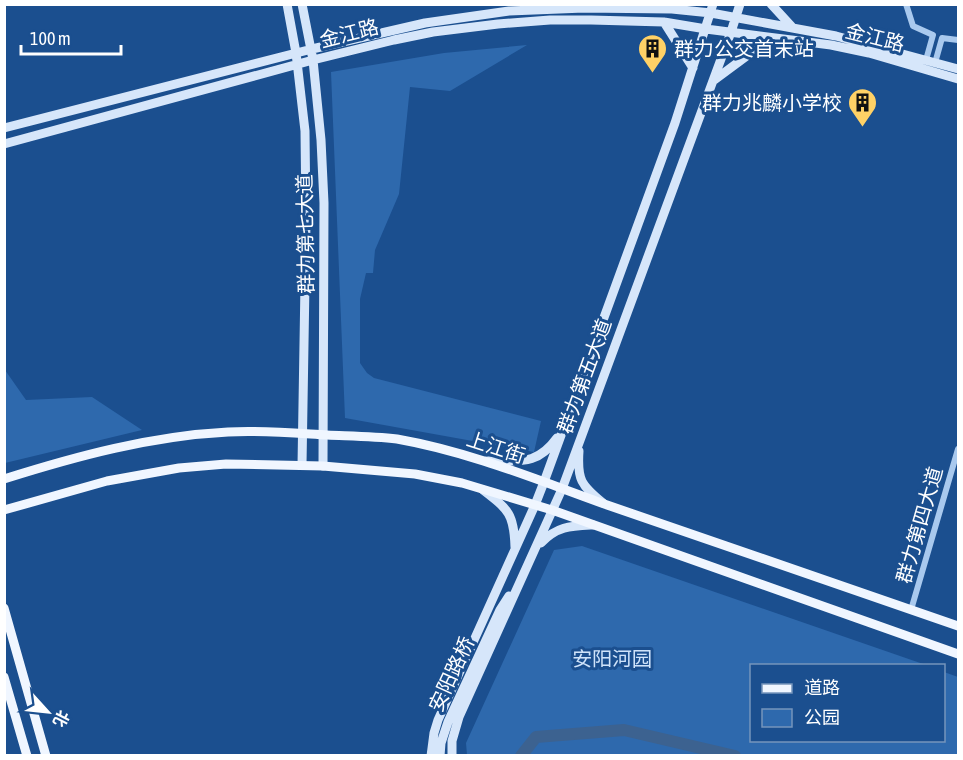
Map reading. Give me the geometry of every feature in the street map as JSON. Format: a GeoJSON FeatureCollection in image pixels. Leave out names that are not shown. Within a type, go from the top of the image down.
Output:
{"type":"FeatureCollection","features":[{"type":"Feature","properties":{"kind":"main road","name":"群力第七大道"},"geometry":{"type":"LineString","coordinates":[[286,4],[296,53],[305,131],[306,222],[302,465]]}},
{"type":"Feature","properties":{"kind":"main road","name":"群力第七大道"},"geometry":{"type":"LineString","coordinates":[[302,4],[312,49],[321,140],[324,203],[323,466]]}},
{"type":"Feature","properties":{"kind":"main road","name":"群力第五大道"},"geometry":{"type":"LineString","coordinates":[[452,756],[452,741],[459,717],[562,489],[740,4]]}},
{"type":"Feature","properties":{"kind":"main road"},"geometry":{"type":"LineString","coordinates":[[771,4],[793,28]]}},
{"type":"Feature","properties":{"kind":"main road","name":"金江路"},"geometry":{"type":"LineString","coordinates":[[4,128],[312,49],[425,23],[508,11],[675,7],[712,9],[737,17],[836,36],[958,69]]}},
{"type":"Feature","properties":{"kind":"main road","name":"群力第五大道"},"geometry":{"type":"LineString","coordinates":[[431,756],[438,720],[535,505],[564,429],[675,123],[712,9]]}},
{"type":"Feature","properties":{"kind":"main road","name":"金江路"},"geometry":{"type":"LineString","coordinates":[[4,144],[313,60],[434,32],[550,20],[664,22],[831,45],[869,53],[958,79]]}},
{"type":"Feature","properties":{"kind":"main road"},"geometry":{"type":"LineString","coordinates":[[664,22],[693,68]]}},
{"type":"Feature","properties":{"kind":"main road"},"geometry":{"type":"LineString","coordinates":[[713,81],[771,38]]}},
{"type":"Feature","properties":{"kind":"main road"},"geometry":{"type":"LineString","coordinates":[[485,461],[531,459],[550,448],[564,429]]}},
{"type":"Feature","properties":{"kind":"main road","name":"上江街"},"geometry":{"type":"LineString","coordinates":[[4,479],[66,460],[173,437],[229,432],[303,433],[394,439],[435,447],[485,461],[958,626]]}},
{"type":"Feature","properties":{"kind":"main road"},"geometry":{"type":"LineString","coordinates":[[580,439],[578,462],[582,483],[605,504]]}},
{"type":"Feature","properties":{"kind":"main road"},"geometry":{"type":"LineString","coordinates":[[4,510],[106,481],[179,468],[225,464],[302,465],[416,474],[462,483],[552,510],[958,654]]}},
{"type":"Feature","properties":{"kind":"main road"},"geometry":{"type":"LineString","coordinates":[[481,489],[500,502],[511,516],[515,551]]}},
{"type":"Feature","properties":{"kind":"main road"},"geometry":{"type":"LineString","coordinates":[[535,550],[545,538],[557,530],[573,526],[595,525]]}},
{"type":"Feature","properties":{"kind":"main road","name":"安阳路桥"},"geometry":{"type":"LineString","coordinates":[[440,756],[441,743],[448,722],[500,610],[524,574]]}},
{"type":"Feature","properties":{"kind":"main road"},"geometry":{"type":"LineString","coordinates":[[4,608],[46,756]]}},
{"type":"Feature","properties":{"kind":"main road"},"geometry":{"type":"LineString","coordinates":[[4,677],[27,756]]}},
{"type":"Feature","properties":{"kind":"street"},"geometry":{"type":"LineString","coordinates":[[906,4],[913,26],[933,35],[930,61]]}},
{"type":"Feature","properties":{"kind":"street"},"geometry":{"type":"LineString","coordinates":[[930,61],[942,38],[958,40]]}},
{"type":"Feature","properties":{"kind":"street","name":"群力第四大道"},"geometry":{"type":"LineString","coordinates":[[911,610],[958,450]]}},
{"type":"Feature","properties":{"kind":"green space"},"geometry":{"type":"Polygon","coordinates":[[[527,45],[450,91],[410,87],[399,194],[375,250],[373,273],[366,273],[360,299],[360,363],[374,378],[541,421],[534,452],[345,418],[331,72],[444,53],[527,45]]]}},
{"type":"Feature","properties":{"kind":"green space"},"geometry":{"type":"Polygon","coordinates":[[[5,370],[26,400],[92,397],[142,430],[5,463],[5,370]]]}},
{"type":"Feature","properties":{"kind":"green space","name":"安阳河园"},"geometry":{"type":"Polygon","coordinates":[[[582,546],[923,664],[750,664],[750,742],[945,742],[945,672],[958,677],[958,755],[467,755],[466,743],[554,550],[582,546]]]}},
{"type":"Feature","properties":{"kind":"waterway"},"geometry":{"type":"LineString","coordinates":[[521,756],[536,737],[624,730],[735,756]]}},
{"type":"Feature","properties":{"kind":"place","name":"群力公交首末站"},"geometry":{"type":"Point","coordinates":[653,74]}},
{"type":"Feature","properties":{"kind":"place","name":"群力兆麟小学校"},"geometry":{"type":"Point","coordinates":[863,128]}}]}
